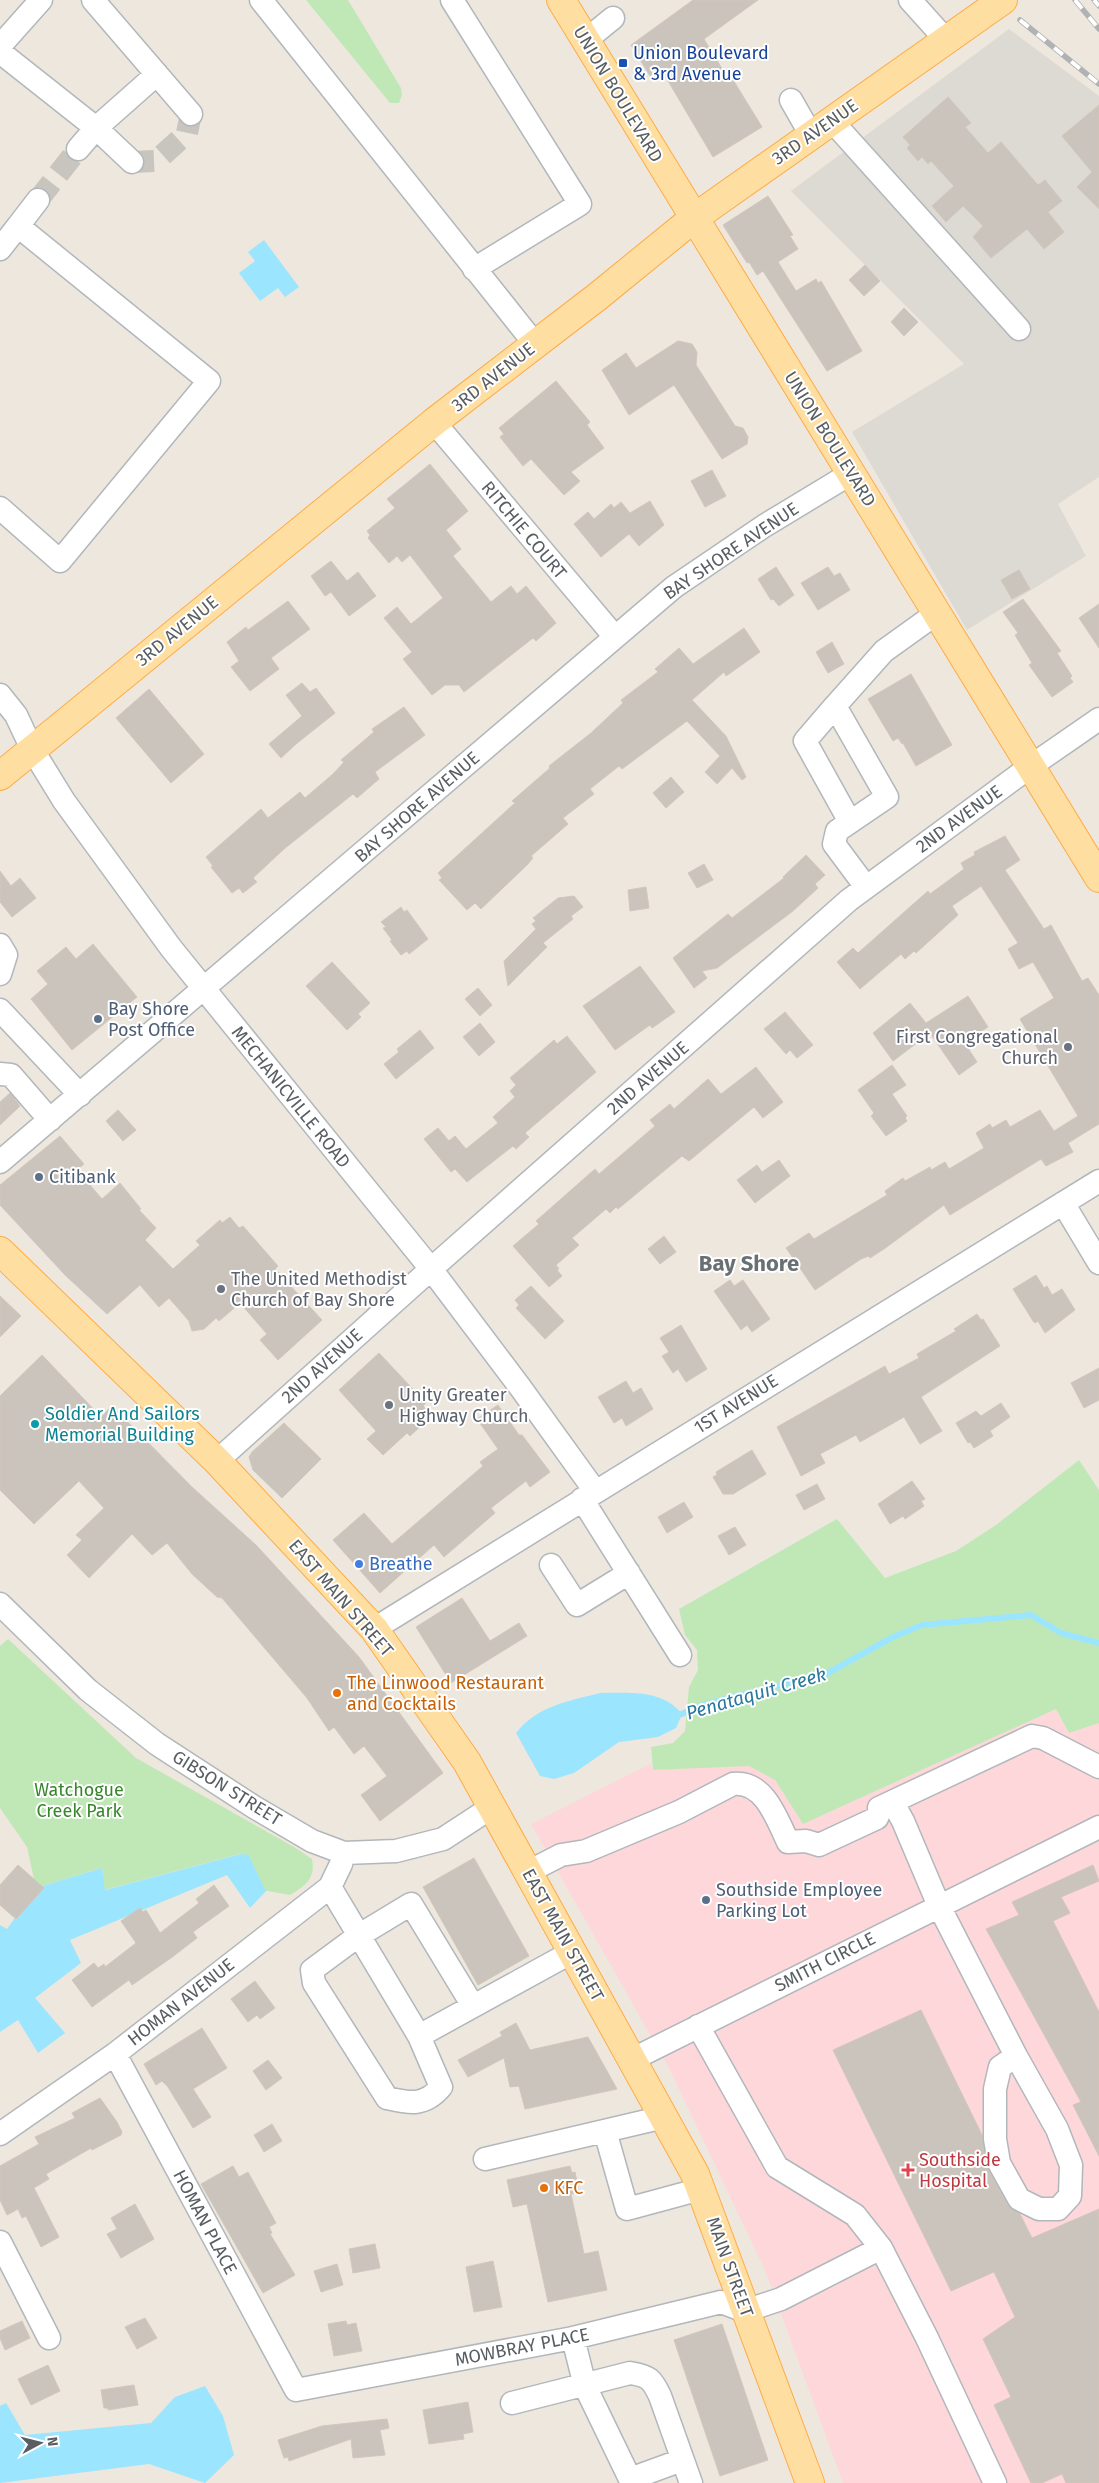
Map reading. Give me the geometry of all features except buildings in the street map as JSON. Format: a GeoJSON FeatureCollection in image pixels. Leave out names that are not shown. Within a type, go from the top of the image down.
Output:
{"type":"FeatureCollection","features":[{"type":"Feature","properties":{"kind":"main road","name":"UNION BOULEVARD"},"geometry":{"type":"LineString","coordinates":[[561,0],[1099,878]]}},
{"type":"Feature","properties":{"kind":"main road","name":"3RD AVENUE"},"geometry":{"type":"LineString","coordinates":[[0,776],[434,422],[694,218],[1003,0]]}},
{"type":"Feature","properties":{"kind":"main road","name":"EAST MAIN STREET"},"geometry":{"type":"LineString","coordinates":[[0,1251],[216,1461],[374,1629],[452,1740],[492,1807],[633,2059]]}},
{"type":"Feature","properties":{"kind":"main road","name":"MAIN STREET"},"geometry":{"type":"LineString","coordinates":[[633,2059],[701,2189],[810,2483]]}},
{"type":"Feature","properties":{"kind":"street"},"geometry":{"type":"LineString","coordinates":[[0,46],[41,0]]}},
{"type":"Feature","properties":{"kind":"street"},"geometry":{"type":"LineString","coordinates":[[93,0],[191,114]]}},
{"type":"Feature","properties":{"kind":"street"},"geometry":{"type":"LineString","coordinates":[[261,0],[535,344]]}},
{"type":"Feature","properties":{"kind":"street"},"geometry":{"type":"LineString","coordinates":[[452,0],[580,204],[474,269]]}},
{"type":"Feature","properties":{"kind":"street"},"geometry":{"type":"LineString","coordinates":[[910,0],[946,40]]}},
{"type":"Feature","properties":{"kind":"street"},"geometry":{"type":"LineString","coordinates":[[586,40],[613,18]]}},
{"type":"Feature","properties":{"kind":"street"},"geometry":{"type":"LineString","coordinates":[[0,52],[96,128],[132,162]]}},
{"type":"Feature","properties":{"kind":"street"},"geometry":{"type":"LineString","coordinates":[[78,149],[96,128],[157,74]]}},
{"type":"Feature","properties":{"kind":"street"},"geometry":{"type":"LineString","coordinates":[[791,100],[1019,328]]}},
{"type":"Feature","properties":{"kind":"street"},"geometry":{"type":"LineString","coordinates":[[0,249],[38,200]]}},
{"type":"Feature","properties":{"kind":"street"},"geometry":{"type":"LineString","coordinates":[[0,508],[60,561],[209,381],[18,226]]}},
{"type":"Feature","properties":{"kind":"street","name":"RITCHIE COURT"},"geometry":{"type":"LineString","coordinates":[[434,422],[615,637]]}},
{"type":"Feature","properties":{"kind":"street","name":"BAY SHORE AVENUE"},"geometry":{"type":"LineString","coordinates":[[0,1162],[204,990],[674,587],[764,526],[850,474]]}},
{"type":"Feature","properties":{"kind":"street"},"geometry":{"type":"LineString","coordinates":[[850,822],[805,741],[884,651],[937,613]]}},
{"type":"Feature","properties":{"kind":"street","name":"MECHANICVILLE ROAD"},"geometry":{"type":"LineString","coordinates":[[0,695],[16,715],[32,749],[64,801],[110,866],[204,990],[430,1269],[588,1495],[629,1574],[680,1655]]}},
{"type":"Feature","properties":{"kind":"street"},"geometry":{"type":"LineString","coordinates":[[835,706],[886,797],[837,831],[834,844],[866,887]]}},
{"type":"Feature","properties":{"kind":"street","name":"2ND AVENUE"},"geometry":{"type":"LineString","coordinates":[[216,1461],[430,1269],[849,900],[1031,766],[1099,719]]}},
{"type":"Feature","properties":{"kind":"street"},"geometry":{"type":"LineString","coordinates":[[0,945],[6,955],[0,974]]}},
{"type":"Feature","properties":{"kind":"street"},"geometry":{"type":"LineString","coordinates":[[0,1010],[80,1095]]}},
{"type":"Feature","properties":{"kind":"street"},"geometry":{"type":"LineString","coordinates":[[0,1074],[10,1075],[50,1120]]}},
{"type":"Feature","properties":{"kind":"street","name":"1ST AVENUE"},"geometry":{"type":"LineString","coordinates":[[374,1629],[1099,1181]]}},
{"type":"Feature","properties":{"kind":"street"},"geometry":{"type":"LineString","coordinates":[[1063,1204],[1099,1263]]}},
{"type":"Feature","properties":{"kind":"street"},"geometry":{"type":"LineString","coordinates":[[551,1565],[577,1606],[629,1574]]}},
{"type":"Feature","properties":{"kind":"street","name":"GIBSON STREET"},"geometry":{"type":"LineString","coordinates":[[0,1604],[88,1690],[157,1744],[254,1807],[312,1841],[344,1853],[396,1851],[443,1839],[492,1807]]}},
{"type":"Feature","properties":{"kind":"street"},"geometry":{"type":"LineString","coordinates":[[528,1872],[561,1855],[586,1851],[680,1812],[713,1792],[734,1784],[743,1783],[758,1790],[788,1842],[806,1841],[819,1845],[877,1818],[887,1806],[1032,1736],[1043,1738],[1099,1767]]}},
{"type":"Feature","properties":{"kind":"street"},"geometry":{"type":"LineString","coordinates":[[887,1806],[903,1820],[939,1906],[1016,2056],[1057,2129],[1071,2165],[1070,2196],[1058,2209],[1039,2209],[1019,2199],[999,2163],[995,2139],[995,2089],[1000,2067],[1016,2056]]}},
{"type":"Feature","properties":{"kind":"street","name":"SMITH CIRCLE"},"geometry":{"type":"LineString","coordinates":[[633,2059],[1099,1827]]}},
{"type":"Feature","properties":{"kind":"street","name":"HOMAN AVENUE"},"geometry":{"type":"LineString","coordinates":[[0,2134],[115,2054],[330,1886],[341,1864],[344,1853]]}},
{"type":"Feature","properties":{"kind":"street"},"geometry":{"type":"LineString","coordinates":[[330,1886],[358,1936],[419,2036],[440,2087],[435,2094],[416,2104],[387,2098],[314,1983],[312,1970],[358,1936],[411,1904],[473,2006]]}},
{"type":"Feature","properties":{"kind":"street"},"geometry":{"type":"LineString","coordinates":[[419,2036],[572,1952]]}},
{"type":"Feature","properties":{"kind":"street"},"geometry":{"type":"LineString","coordinates":[[698,2026],[777,2167],[855,2215],[881,2248],[927,2338],[995,2483]]}},
{"type":"Feature","properties":{"kind":"street","name":"HOMAN PLACE"},"geometry":{"type":"LineString","coordinates":[[115,2054],[296,2390]]}},
{"type":"Feature","properties":{"kind":"street"},"geometry":{"type":"LineString","coordinates":[[485,2159],[664,2117]]}},
{"type":"Feature","properties":{"kind":"street"},"geometry":{"type":"LineString","coordinates":[[605,2131],[627,2209],[701,2189]]}},
{"type":"Feature","properties":{"kind":"street"},"geometry":{"type":"LineString","coordinates":[[0,2242],[49,2338]]}},
{"type":"Feature","properties":{"kind":"street"},"geometry":{"type":"LineString","coordinates":[[746,2311],[781,2299],[881,2248]]}},
{"type":"Feature","properties":{"kind":"street","name":"MOWBRAY PLACE"},"geometry":{"type":"LineString","coordinates":[[296,2390],[573,2338],[721,2302],[746,2311]]}},
{"type":"Feature","properties":{"kind":"street"},"geometry":{"type":"LineString","coordinates":[[573,2338],[585,2386],[630,2479],[682,2460]]}},
{"type":"Feature","properties":{"kind":"street"},"geometry":{"type":"LineString","coordinates":[[512,2403],[585,2386],[630,2373],[646,2375],[655,2385],[660,2396],[691,2483]]}},
{"type":"Feature","properties":{"kind":"shaded area"},"geometry":{"type":"Polygon","coordinates":[[[1009,29],[1099,96],[1099,477],[1058,504],[1086,556],[967,630],[852,432],[964,364],[791,191],[1009,29]]]}},
{"type":"Feature","properties":{"kind":"shaded area","name":"Southside Hospital"},"geometry":{"type":"Polygon","coordinates":[[[1056,1709],[1069,1733],[1099,1723],[1099,2483],[843,2483],[765,2270],[670,2070],[531,1824],[650,1764],[653,1770],[748,1765],[775,1780],[803,1824],[1056,1709]]]}},
{"type":"Feature","properties":{"kind":"green space"},"geometry":{"type":"Polygon","coordinates":[[[306,0],[348,0],[401,88],[402,95],[399,103],[390,103],[306,0]]]}},
{"type":"Feature","properties":{"kind":"green space"},"geometry":{"type":"Polygon","coordinates":[[[1079,1460],[1099,1490],[1099,1723],[1069,1733],[1056,1709],[803,1824],[775,1780],[749,1766],[653,1770],[651,1747],[673,1743],[685,1731],[689,1687],[698,1670],[697,1650],[685,1635],[679,1609],[837,1519],[885,1578],[956,1551],[996,1525],[1079,1460]]]}},
{"type":"Feature","properties":{"kind":"green space","name":"Watchogue Creek Park"},"geometry":{"type":"Polygon","coordinates":[[[8,1639],[136,1758],[312,1859],[311,1877],[305,1885],[290,1895],[262,1890],[240,1854],[104,1890],[102,1868],[36,1888],[27,1847],[0,1808],[0,1646],[8,1639]]]}},
{"type":"Feature","properties":{"kind":"water"},"geometry":{"type":"Polygon","coordinates":[[[264,240],[299,287],[285,297],[278,288],[260,301],[239,273],[255,261],[248,252],[264,240]]]}},
{"type":"Feature","properties":{"kind":"water"},"geometry":{"type":"Polygon","coordinates":[[[600,1693],[633,1693],[655,1696],[674,1706],[682,1714],[676,1728],[658,1737],[619,1742],[574,1773],[554,1779],[540,1776],[516,1733],[534,1716],[554,1706],[600,1693]]]}},
{"type":"Feature","properties":{"kind":"water"},"geometry":{"type":"Polygon","coordinates":[[[241,1854],[262,1890],[267,1890],[250,1908],[227,1875],[70,1940],[81,1963],[35,1998],[65,2033],[38,2053],[18,2020],[0,2032],[0,1925],[7,1929],[36,1888],[102,1868],[105,1890],[241,1854]]]}},
{"type":"Feature","properties":{"kind":"water"},"geometry":{"type":"Polygon","coordinates":[[[205,2386],[223,2416],[234,2455],[205,2483],[149,2464],[0,2483],[0,2406],[6,2403],[25,2435],[151,2423],[175,2397],[205,2386]]]}},
{"type":"Feature","properties":{"kind":"waterway","name":"Penataquit Creek"},"geometry":{"type":"LineString","coordinates":[[675,1717],[697,1707],[727,1698],[826,1674],[893,1637],[922,1625],[1031,1615],[1061,1633],[1099,1643]]}},
{"type":"Feature","properties":{"kind":"waterway"},"geometry":{"type":"LineString","coordinates":[[237,1861],[246,1857],[262,1890]]}},
{"type":"Feature","properties":{"kind":"tunnel"},"geometry":{"type":"LineString","coordinates":[[132,162],[156,161],[187,133],[191,114]]}},
{"type":"Feature","properties":{"kind":"tunnel"},"geometry":{"type":"LineString","coordinates":[[38,200],[78,149]]}},
{"type":"Feature","properties":{"kind":"railway"},"geometry":{"type":"LineString","coordinates":[[1075,0],[1099,29]]}},
{"type":"Feature","properties":{"kind":"railway"},"geometry":{"type":"LineString","coordinates":[[1094,0],[1099,6]]}},
{"type":"Feature","properties":{"kind":"railway"},"geometry":{"type":"LineString","coordinates":[[1020,20],[1099,84]]}},
{"type":"Feature","properties":{"kind":"place","name":"Union Boulevard & 3rd Avenue"},"geometry":{"type":"Point","coordinates":[623,63]}},
{"type":"Feature","properties":{"kind":"place","name":"Bay Shore Post Office"},"geometry":{"type":"Point","coordinates":[98,1019]}},
{"type":"Feature","properties":{"kind":"place","name":"First Congregational Church"},"geometry":{"type":"Point","coordinates":[1068,1047]}},
{"type":"Feature","properties":{"kind":"place","name":"Citibank"},"geometry":{"type":"Point","coordinates":[39,1177]}},
{"type":"Feature","properties":{"kind":"place","name":"The United Methodist Church of Bay Shore"},"geometry":{"type":"Point","coordinates":[221,1289]}},
{"type":"Feature","properties":{"kind":"place","name":"Unity Greater Highway Church"},"geometry":{"type":"Point","coordinates":[389,1405]}},
{"type":"Feature","properties":{"kind":"place","name":"Soldier And Sailors Memorial Building"},"geometry":{"type":"Point","coordinates":[35,1424]}},
{"type":"Feature","properties":{"kind":"place","name":"Breathe"},"geometry":{"type":"Point","coordinates":[359,1564]}},
{"type":"Feature","properties":{"kind":"place","name":"The Linwood Restaurant and Cocktails"},"geometry":{"type":"Point","coordinates":[337,1693]}},
{"type":"Feature","properties":{"kind":"place","name":"Southside Employee Parking Lot"},"geometry":{"type":"Point","coordinates":[706,1900]}},
{"type":"Feature","properties":{"kind":"place","name":"Southside Hospital"},"geometry":{"type":"Point","coordinates":[908,2170]}},
{"type":"Feature","properties":{"kind":"place","name":"KFC"},"geometry":{"type":"Point","coordinates":[544,2188]}},
{"type":"Feature","properties":{"kind":"district","name":"Bay Shore"},"geometry":{"type":"Point","coordinates":[749,1263]}}]}
